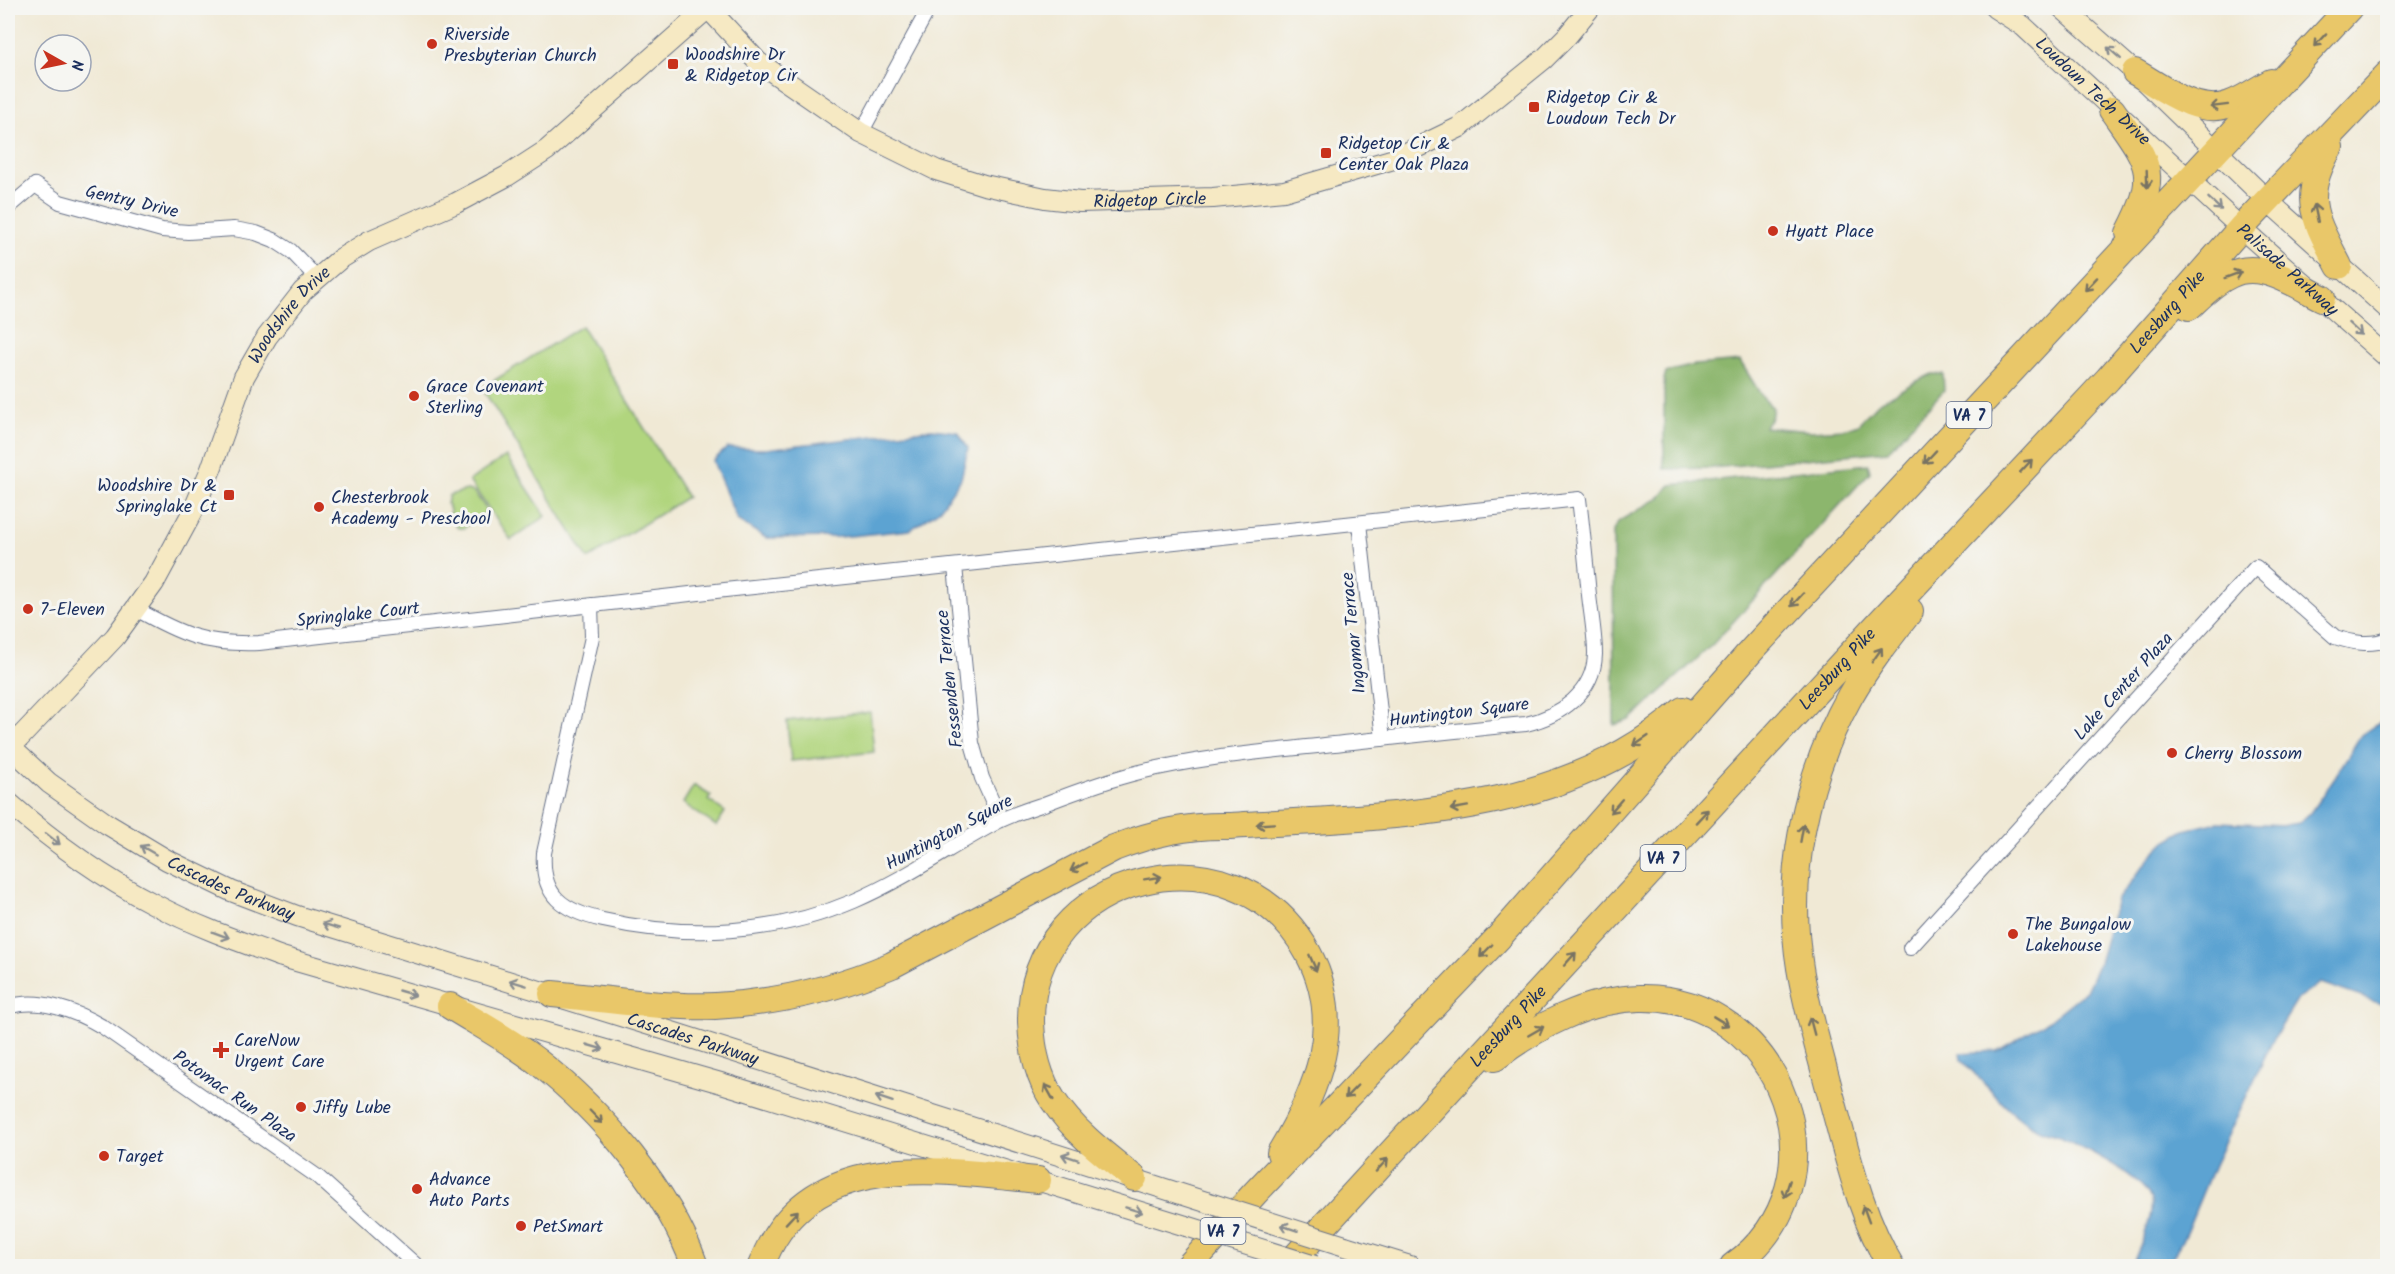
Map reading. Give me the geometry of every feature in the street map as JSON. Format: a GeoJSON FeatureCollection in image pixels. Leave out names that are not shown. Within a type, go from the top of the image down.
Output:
{"type":"FeatureCollection","features":[{"type":"Feature","properties":{"kind":"highway","name":"VA 7"},"geometry":{"type":"LineString","coordinates":[[1189,1266],[1499,937],[1750,651],[2349,8]]}},
{"type":"Feature","properties":{"kind":"highway"},"geometry":{"type":"LineString","coordinates":[[2136,72],[2176,96],[2211,107],[2229,105],[2290,72]]}},
{"type":"Feature","properties":{"kind":"highway","name":"Leesburg Pike"},"geometry":{"type":"LineString","coordinates":[[1287,1266],[1882,620],[2108,379],[2241,228],[2388,74]]}},
{"type":"Feature","properties":{"kind":"highway"},"geometry":{"type":"LineString","coordinates":[[2112,110],[2141,152],[2148,176],[2140,212],[2117,256]]}},
{"type":"Feature","properties":{"kind":"highway"},"geometry":{"type":"LineString","coordinates":[[2338,266],[2313,212],[2313,186],[2316,170],[2347,118]]}},
{"type":"Feature","properties":{"kind":"highway"},"geometry":{"type":"LineString","coordinates":[[2108,379],[2212,287],[2231,274],[2255,270],[2275,274],[2322,298]]}},
{"type":"Feature","properties":{"kind":"highway"},"geometry":{"type":"LineString","coordinates":[[1891,1266],[1865,1211],[1806,1003],[1799,966],[1796,921],[1796,883],[1801,838],[1820,765],[1851,696],[1875,657],[1986,508]]}},
{"type":"Feature","properties":{"kind":"highway"},"geometry":{"type":"LineString","coordinates":[[552,994],[681,1006],[716,1006],[767,1001],[826,989],[862,978],[892,965],[1114,848],[1146,836],[1196,826],[1230,826],[1440,811],[1514,796],[1563,780],[1627,751],[1669,723],[1750,651]]}},
{"type":"Feature","properties":{"kind":"highway"},"geometry":{"type":"LineString","coordinates":[[1134,1178],[1083,1135],[1061,1112],[1052,1098],[1038,1066],[1034,1050],[1031,1024],[1033,999],[1042,966],[1050,951],[1070,923],[1089,906],[1110,892],[1142,880],[1193,876],[1227,883],[1271,908],[1305,947],[1319,978],[1323,994],[1326,1020],[1324,1053],[1317,1079],[1295,1127],[1256,1193]]}},
{"type":"Feature","properties":{"kind":"highway"},"geometry":{"type":"LineString","coordinates":[[1424,1119],[1512,1046],[1537,1029],[1564,1018],[1591,1008],[1640,998],[1674,1002],[1705,1012],[1738,1032],[1767,1064],[1782,1091],[1793,1130],[1792,1167],[1788,1189],[1776,1217],[1758,1244],[1733,1266]]}},
{"type":"Feature","properties":{"kind":"highway"},"geometry":{"type":"LineString","coordinates":[[450,1006],[537,1061],[599,1120],[632,1159],[672,1215],[695,1266]]}},
{"type":"Feature","properties":{"kind":"highway"},"geometry":{"type":"LineString","coordinates":[[761,1266],[779,1233],[802,1207],[830,1188],[862,1176],[934,1169],[1038,1180]]}},
{"type":"Feature","properties":{"kind":"main road","name":"Ridgetop Circle"},"geometry":{"type":"LineString","coordinates":[[708,8],[758,62],[861,133],[936,170],[1045,198],[1080,202],[1213,198],[1284,191],[1394,159],[1460,127],[1544,59],[1590,8]]}},
{"type":"Feature","properties":{"kind":"main road","name":"Woodshire Drive"},"geometry":{"type":"LineString","coordinates":[[8,747],[115,637],[156,582],[193,511],[211,469],[237,394],[256,356],[283,314],[317,278],[340,259],[369,241],[497,182],[547,150],[708,8]]}},
{"type":"Feature","properties":{"kind":"main road","name":"Loudoun Tech Drive"},"geometry":{"type":"LineString","coordinates":[[1995,8],[2023,26],[2189,180]]}},
{"type":"Feature","properties":{"kind":"main road"},"geometry":{"type":"LineString","coordinates":[[2062,8],[2136,72],[2218,151]]}},
{"type":"Feature","properties":{"kind":"main road","name":"Palisade Parkway"},"geometry":{"type":"LineString","coordinates":[[2218,151],[2268,201],[2388,309]]}},
{"type":"Feature","properties":{"kind":"main road","name":"Palisade Parkway"},"geometry":{"type":"LineString","coordinates":[[2189,180],[2388,358]]}},
{"type":"Feature","properties":{"kind":"main road","name":"Cascades Parkway"},"geometry":{"type":"LineString","coordinates":[[8,747],[50,783],[136,843],[198,877],[297,916],[552,994],[1410,1266]]}},
{"type":"Feature","properties":{"kind":"main road","name":"Cascades Parkway"},"geometry":{"type":"LineString","coordinates":[[8,802],[62,846],[152,903],[215,933],[282,957],[721,1083],[1315,1266]]}},
{"type":"Feature","properties":{"kind":"street"},"geometry":{"type":"LineString","coordinates":[[861,133],[929,8]]}},
{"type":"Feature","properties":{"kind":"street","name":"Gentry Drive"},"geometry":{"type":"LineString","coordinates":[[8,208],[35,185],[60,202],[162,230],[188,232],[234,229],[256,233],[274,240],[291,251],[317,278]]}},
{"type":"Feature","properties":{"kind":"street","name":"Huntington Square"},"geometry":{"type":"LineString","coordinates":[[1580,499],[1595,656],[1586,685],[1564,709],[1547,719],[1526,724],[1191,761],[1098,784],[1001,820],[877,890],[815,915],[781,924],[702,933],[662,931],[633,927],[578,913],[563,905],[551,893],[543,865],[592,637],[591,605],[1359,523],[1580,499]]}},
{"type":"Feature","properties":{"kind":"street","name":"Ingomar Terrace"},"geometry":{"type":"LineString","coordinates":[[1359,523],[1383,739]]}},
{"type":"Feature","properties":{"kind":"street","name":"Fessenden Terrace"},"geometry":{"type":"LineString","coordinates":[[955,566],[972,743],[982,778],[1001,820]]}},
{"type":"Feature","properties":{"kind":"street","name":"Lake Center Plaza"},"geometry":{"type":"LineString","coordinates":[[1910,948],[2256,567],[2335,637],[2366,644],[2388,639]]}},
{"type":"Feature","properties":{"kind":"street","name":"Springlake Court"},"geometry":{"type":"LineString","coordinates":[[136,609],[187,636],[210,642],[233,644],[440,624],[591,605]]}},
{"type":"Feature","properties":{"kind":"street","name":"Potomac Run Plaza"},"geometry":{"type":"LineString","coordinates":[[8,1007],[23,1004],[46,1005],[78,1014],[103,1027],[318,1177],[417,1266]]}},
{"type":"Feature","properties":{"kind":"green space"},"geometry":{"type":"Polygon","coordinates":[[[581,326],[687,497],[588,559],[482,388],[581,326]]]}},
{"type":"Feature","properties":{"kind":"green space"},"geometry":{"type":"Polygon","coordinates":[[[1740,361],[1763,398],[1773,408],[1771,418],[1764,427],[1811,431],[1844,429],[1858,424],[1878,403],[1932,374],[1943,374],[1944,390],[1888,451],[1712,468],[1664,469],[1664,379],[1666,372],[1695,365],[1740,361]]]}},
{"type":"Feature","properties":{"kind":"green space"},"geometry":{"type":"Polygon","coordinates":[[[506,456],[546,516],[511,540],[469,481],[506,456]]]}},
{"type":"Feature","properties":{"kind":"green space"},"geometry":{"type":"Polygon","coordinates":[[[1868,464],[1870,472],[1713,644],[1630,720],[1614,725],[1613,531],[1619,521],[1659,498],[1671,485],[1868,464]]]}},
{"type":"Feature","properties":{"kind":"green space"},"geometry":{"type":"Polygon","coordinates":[[[467,490],[474,492],[485,507],[485,513],[464,528],[458,528],[449,515],[450,510],[447,504],[449,495],[467,490]]]}},
{"type":"Feature","properties":{"kind":"green space"},"geometry":{"type":"Polygon","coordinates":[[[870,712],[874,752],[791,761],[787,721],[870,712]]]}},
{"type":"Feature","properties":{"kind":"green space"},"geometry":{"type":"Polygon","coordinates":[[[694,785],[711,796],[708,800],[725,812],[716,826],[683,803],[694,785]]]}},
{"type":"Feature","properties":{"kind":"water"},"geometry":{"type":"Polygon","coordinates":[[[932,429],[958,432],[968,448],[961,479],[940,509],[910,530],[840,537],[766,538],[737,520],[713,461],[727,448],[766,449],[932,429]]]}},
{"type":"Feature","properties":{"kind":"water"},"geometry":{"type":"Polygon","coordinates":[[[2387,717],[2387,1006],[2321,983],[2298,999],[2274,1038],[2214,1165],[2186,1233],[2168,1266],[2132,1266],[2150,1216],[2151,1201],[2147,1192],[2139,1183],[2114,1165],[2061,1138],[2038,1130],[2016,1115],[1961,1060],[1960,1053],[1997,1051],[2051,1019],[2086,991],[2099,963],[2117,900],[2151,856],[2166,841],[2185,830],[2218,822],[2285,825],[2299,823],[2310,813],[2361,735],[2387,717]]]}},
{"type":"Feature","properties":{"kind":"place","name":"Riverside Presbyterian Church"},"geometry":{"type":"Point","coordinates":[432,44]}},
{"type":"Feature","properties":{"kind":"place","name":"Woodshire Dr & Ridgetop Cir"},"geometry":{"type":"Point","coordinates":[673,64]}},
{"type":"Feature","properties":{"kind":"place","name":"Ridgetop Cir & Loudoun Tech Dr"},"geometry":{"type":"Point","coordinates":[1534,107]}},
{"type":"Feature","properties":{"kind":"place","name":"Ridgetop Cir & Center Oak Plaza"},"geometry":{"type":"Point","coordinates":[1326,153]}},
{"type":"Feature","properties":{"kind":"place","name":"Hyatt Place"},"geometry":{"type":"Point","coordinates":[1773,231]}},
{"type":"Feature","properties":{"kind":"place","name":"Grace Covenant Sterling"},"geometry":{"type":"Point","coordinates":[414,396]}},
{"type":"Feature","properties":{"kind":"place","name":"Woodshire Dr & Springlake Ct"},"geometry":{"type":"Point","coordinates":[229,495]}},
{"type":"Feature","properties":{"kind":"place","name":"Chesterbrook Academy - Preschool"},"geometry":{"type":"Point","coordinates":[319,507]}},
{"type":"Feature","properties":{"kind":"place","name":"7-Eleven"},"geometry":{"type":"Point","coordinates":[28,609]}},
{"type":"Feature","properties":{"kind":"place","name":"Cherry Blossom"},"geometry":{"type":"Point","coordinates":[2172,753]}},
{"type":"Feature","properties":{"kind":"place","name":"The Bungalow Lakehouse"},"geometry":{"type":"Point","coordinates":[2013,934]}},
{"type":"Feature","properties":{"kind":"place","name":"CareNow Urgent Care"},"geometry":{"type":"Point","coordinates":[221,1050]}},
{"type":"Feature","properties":{"kind":"place","name":"Jiffy Lube"},"geometry":{"type":"Point","coordinates":[301,1107]}},
{"type":"Feature","properties":{"kind":"place","name":"Target"},"geometry":{"type":"Point","coordinates":[104,1156]}},
{"type":"Feature","properties":{"kind":"place","name":"Advance Auto Parts"},"geometry":{"type":"Point","coordinates":[417,1189]}},
{"type":"Feature","properties":{"kind":"place","name":"PetSmart"},"geometry":{"type":"Point","coordinates":[521,1226]}}]}
